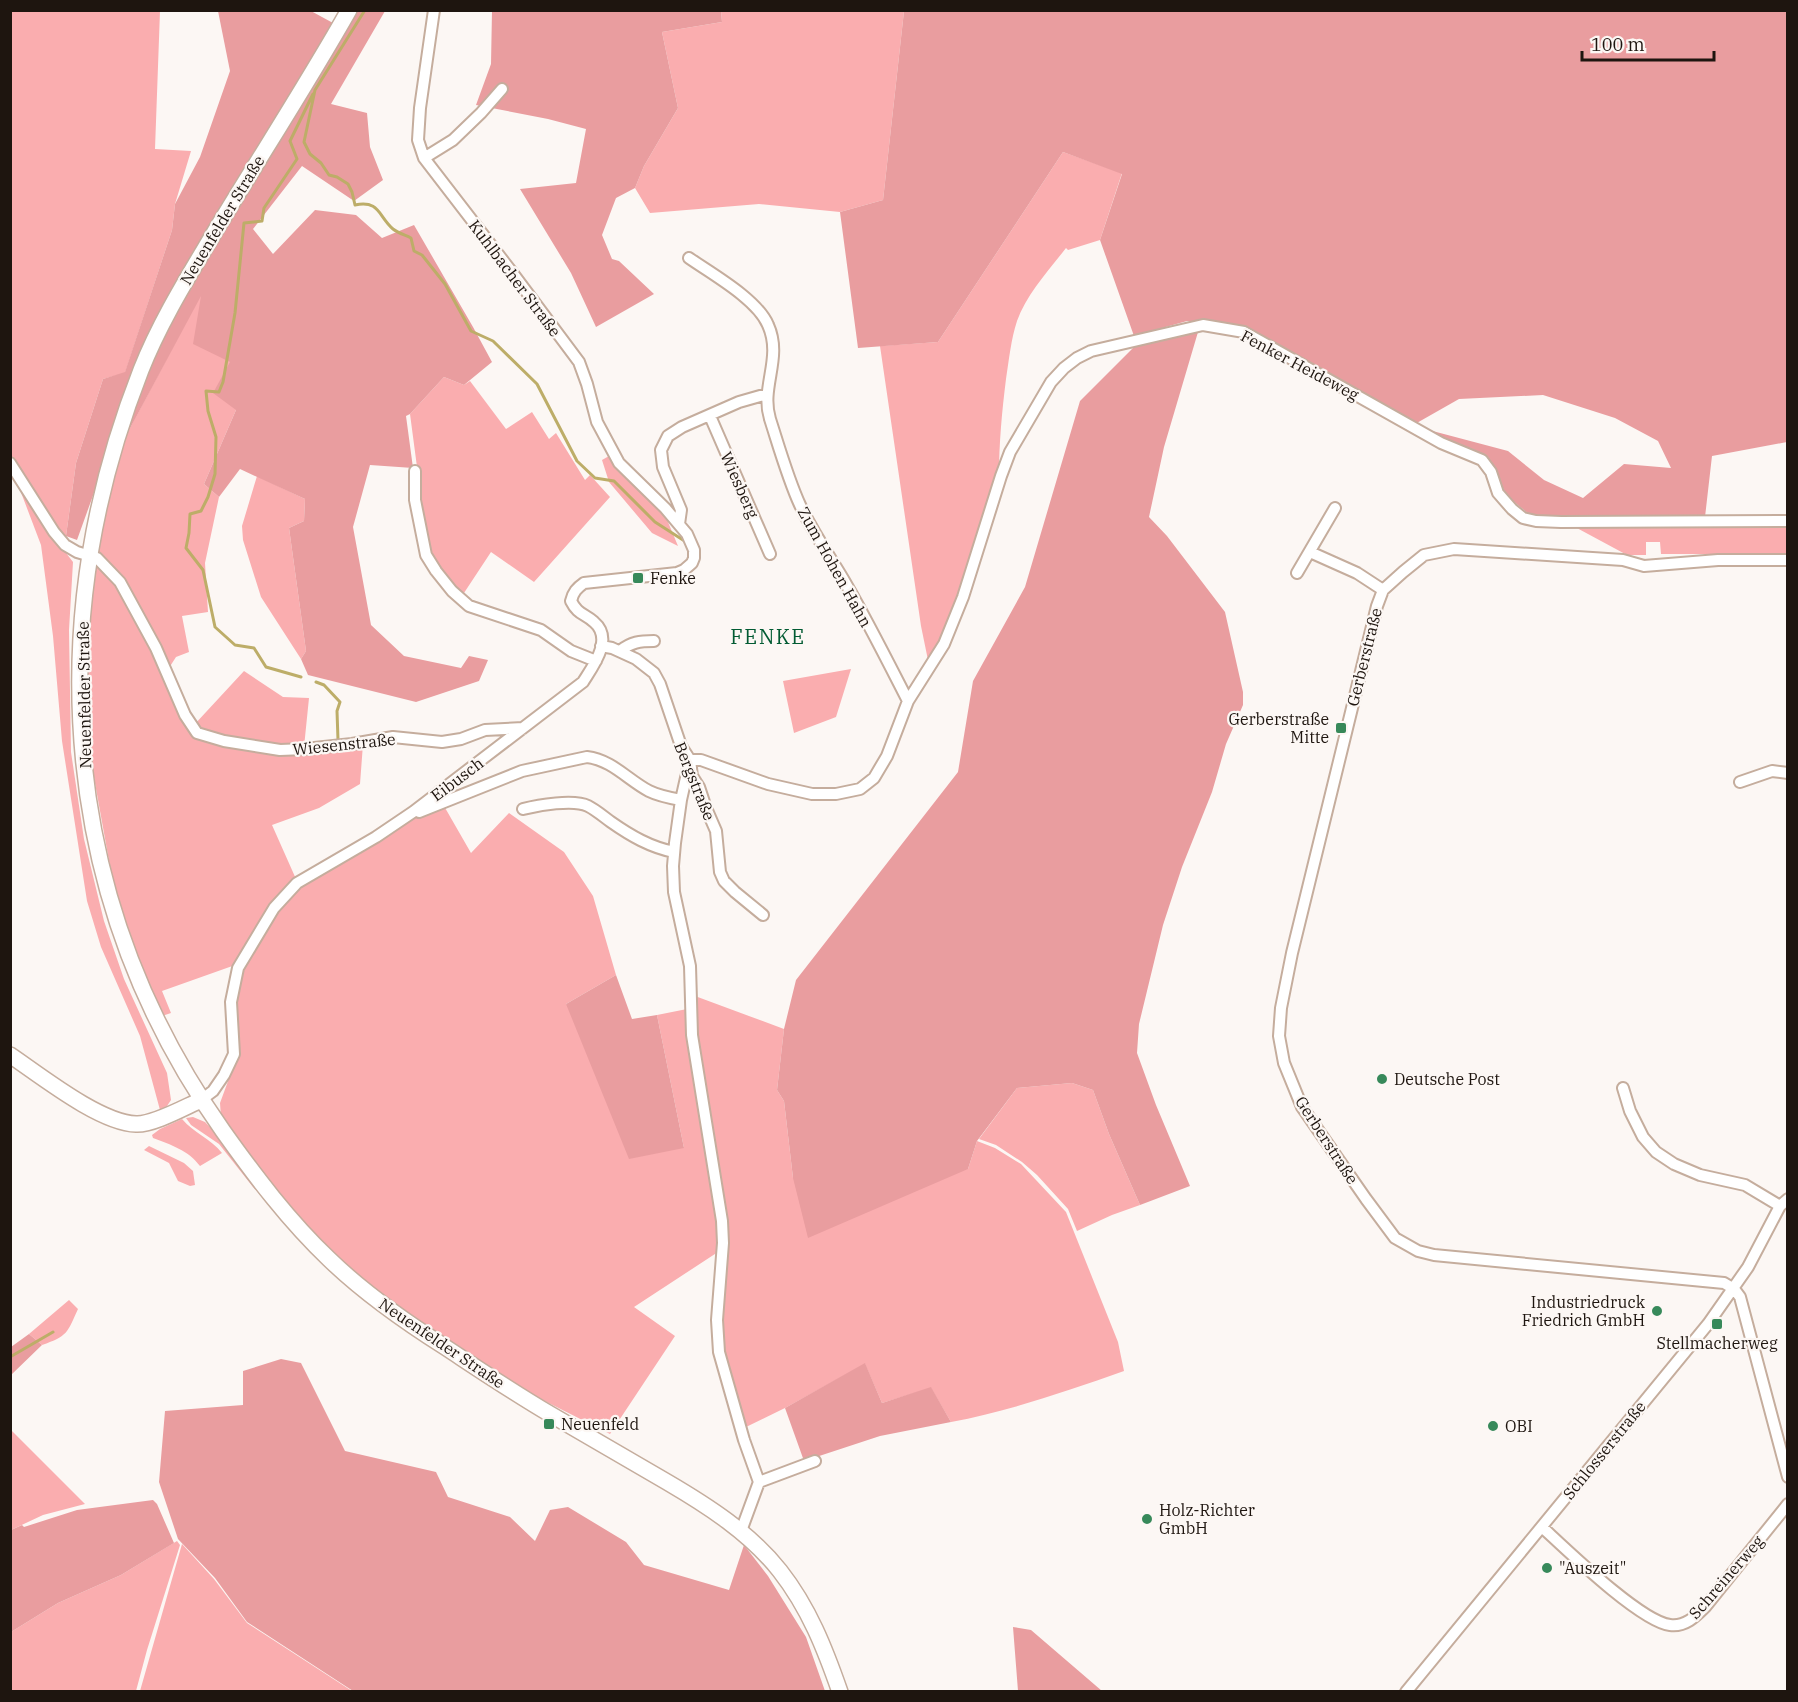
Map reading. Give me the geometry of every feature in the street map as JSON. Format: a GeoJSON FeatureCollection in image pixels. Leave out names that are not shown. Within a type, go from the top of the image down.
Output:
{"type":"FeatureCollection","features":[{"type":"Feature","properties":{"kind":"main road","name":"Neuenfelder Straße"},"geometry":{"type":"LineString","coordinates":[[349,10],[323,57],[177,296],[143,365],[118,435],[100,497],[89,555],[80,628],[82,751],[94,835],[116,919],[159,1024],[201,1100],[244,1161],[329,1260],[397,1316],[549,1413],[710,1508],[741,1532],[762,1550],[782,1573],[803,1606],[821,1638],[840,1692]]}},
{"type":"Feature","properties":{"kind":"main road"},"geometry":{"type":"LineString","coordinates":[[10,1055],[98,1113],[119,1121],[137,1124],[166,1116],[201,1100]]}},
{"type":"Feature","properties":{"kind":"street","name":"Kuhlbacher Straße"},"geometry":{"type":"LineString","coordinates":[[434,10],[420,108],[418,140],[424,158],[579,362],[597,422],[619,463],[679,524]]}},
{"type":"Feature","properties":{"kind":"street"},"geometry":{"type":"LineString","coordinates":[[424,158],[453,140],[502,89]]}},
{"type":"Feature","properties":{"kind":"street","name":"Zum Hohen Hahn"},"geometry":{"type":"LineString","coordinates":[[689,258],[736,290],[753,304],[768,322],[773,337],[774,353],[767,394],[769,416],[799,504],[846,584],[908,701]]}},
{"type":"Feature","properties":{"kind":"street","name":"Fenker Heideweg"},"geometry":{"type":"LineString","coordinates":[[690,760],[701,760],[768,784],[812,794],[836,794],[860,789],[874,778],[887,756],[908,701],[944,644],[963,597],[1010,452],[1052,382],[1064,368],[1091,351],[1203,326],[1244,332],[1441,444],[1482,460],[1491,472],[1498,493],[1523,518],[1561,522],[1788,521]]}},
{"type":"Feature","properties":{"kind":"street"},"geometry":{"type":"LineString","coordinates":[[601,646],[600,630],[595,622],[576,611],[570,601],[577,588],[584,583],[663,576],[684,570],[692,563],[694,550],[687,534],[679,524],[681,510],[663,467],[661,450],[668,436],[682,427],[739,402],[767,394]]}},
{"type":"Feature","properties":{"kind":"street","name":"Wiesberg"},"geometry":{"type":"LineString","coordinates":[[710,416],[770,554]]}},
{"type":"Feature","properties":{"kind":"street"},"geometry":{"type":"LineString","coordinates":[[10,463],[54,532],[65,544],[77,552],[89,555]]}},
{"type":"Feature","properties":{"kind":"street"},"geometry":{"type":"LineString","coordinates":[[415,471],[415,500],[426,555],[436,572],[452,591],[469,606],[541,630],[571,651],[596,662]]}},
{"type":"Feature","properties":{"kind":"street"},"geometry":{"type":"LineString","coordinates":[[1297,573],[1335,508]]}},
{"type":"Feature","properties":{"kind":"street","name":"Gerberstraße"},"geometry":{"type":"LineString","coordinates":[[1734,1289],[1724,1283],[1502,1260],[1451,1257],[1418,1251],[1395,1238],[1302,1107],[1284,1063],[1279,1036],[1281,1008],[1292,953],[1377,606],[1383,590],[1402,572],[1424,555],[1454,549],[1623,560],[1644,566],[1718,560],[1788,560]]}},
{"type":"Feature","properties":{"kind":"street","name":"Gerberstraße"},"geometry":{"type":"LineString","coordinates":[[1310,552],[1357,573],[1383,590]]}},
{"type":"Feature","properties":{"kind":"street","name":"Wiesenstraße"},"geometry":{"type":"LineString","coordinates":[[89,555],[97,558],[120,582],[156,648],[185,715],[197,733],[224,741],[280,750],[341,745],[393,737],[442,742],[461,739],[485,730],[523,728]]}},
{"type":"Feature","properties":{"kind":"street"},"geometry":{"type":"LineString","coordinates":[[620,651],[639,641],[654,641]]}},
{"type":"Feature","properties":{"kind":"street","name":"Eibusch"},"geometry":{"type":"LineString","coordinates":[[201,1100],[213,1091],[234,1054],[231,1002],[238,968],[274,908],[297,883],[376,837],[412,812],[583,682],[596,662],[601,646]]}},
{"type":"Feature","properties":{"kind":"street","name":"Bergstraße"},"geometry":{"type":"LineString","coordinates":[[601,646],[620,651],[646,665],[654,673],[660,684],[681,746],[690,760],[692,776],[699,787],[716,831],[720,872],[724,881],[763,915]]}},
{"type":"Feature","properties":{"kind":"street"},"geometry":{"type":"LineString","coordinates":[[412,812],[420,812],[522,771],[587,757],[613,767],[649,791],[681,800]]}},
{"type":"Feature","properties":{"kind":"street"},"geometry":{"type":"LineString","coordinates":[[690,760],[681,800],[674,852],[674,892],[690,966],[694,1046],[722,1221],[723,1243],[717,1320],[719,1352],[744,1440],[759,1482],[741,1532]]}},
{"type":"Feature","properties":{"kind":"street"},"geometry":{"type":"LineString","coordinates":[[1740,782],[1772,771],[1788,773]]}},
{"type":"Feature","properties":{"kind":"street"},"geometry":{"type":"LineString","coordinates":[[523,809],[533,806],[580,803],[589,806],[632,837],[649,845],[674,852]]}},
{"type":"Feature","properties":{"kind":"street"},"geometry":{"type":"LineString","coordinates":[[1623,1088],[1630,1111],[1643,1137],[1656,1152],[1674,1164],[1700,1175],[1745,1185],[1784,1202]]}},
{"type":"Feature","properties":{"kind":"street","name":"Schlosserstraße"},"geometry":{"type":"LineString","coordinates":[[1406,1692],[1708,1324],[1749,1267],[1784,1202]]}},
{"type":"Feature","properties":{"kind":"street"},"geometry":{"type":"LineString","coordinates":[[1734,1289],[1740,1297],[1788,1477]]}},
{"type":"Feature","properties":{"kind":"street"},"geometry":{"type":"LineString","coordinates":[[759,1482],[815,1461]]}},
{"type":"Feature","properties":{"kind":"street","name":"Schreinerweg"},"geometry":{"type":"LineString","coordinates":[[1542,1527],[1622,1598],[1654,1620],[1671,1626],[1690,1622],[1698,1614],[1788,1504]]}},
{"type":"Feature","properties":{"kind":"shaded area"},"geometry":{"type":"Polygon","coordinates":[[[10,11],[160,11],[155,149],[191,151],[175,204],[172,230],[125,373],[103,379],[76,463],[66,536],[56,530],[11,460],[10,11]]]}},
{"type":"Feature","properties":{"kind":"shaded area"},"geometry":{"type":"Polygon","coordinates":[[[218,11],[311,11],[344,29],[355,11],[385,11],[331,104],[367,113],[370,147],[383,180],[354,201],[302,166],[253,229],[273,254],[315,210],[356,215],[382,238],[414,225],[492,362],[464,385],[444,377],[406,416],[413,468],[370,465],[353,527],[371,625],[404,656],[461,668],[469,656],[488,660],[479,681],[416,702],[308,675],[301,659],[306,651],[289,528],[304,521],[305,499],[240,469],[219,497],[204,484],[236,410],[213,393],[230,362],[193,344],[201,296],[119,449],[109,451],[77,540],[66,536],[76,463],[103,379],[125,372],[172,230],[175,204],[200,157],[230,71],[218,11]]]}},
{"type":"Feature","properties":{"kind":"shaded area"},"geometry":{"type":"Polygon","coordinates":[[[492,11],[721,11],[722,22],[662,32],[678,108],[644,166],[635,188],[616,198],[602,235],[612,259],[619,261],[654,294],[596,327],[571,273],[520,189],[576,183],[586,129],[476,105],[491,64],[492,11]]]}},
{"type":"Feature","properties":{"kind":"shaded area"},"geometry":{"type":"Polygon","coordinates":[[[721,11],[904,11],[883,200],[840,212],[759,204],[650,213],[635,188],[644,166],[678,108],[662,32],[722,22],[721,11]]]}},
{"type":"Feature","properties":{"kind":"shaded area"},"geometry":{"type":"Polygon","coordinates":[[[904,11],[1787,11],[1787,442],[1712,456],[1705,517],[1561,519],[1530,515],[1507,496],[1488,457],[1425,429],[1508,451],[1544,480],[1583,498],[1624,464],[1671,468],[1658,441],[1615,418],[1543,395],[1459,399],[1415,424],[1245,329],[1187,321],[1134,336],[1100,240],[1122,174],[1063,152],[938,342],[858,348],[840,212],[883,200],[904,11]]]}},
{"type":"Feature","properties":{"kind":"shaded area"},"geometry":{"type":"Polygon","coordinates":[[[1063,152],[1122,173],[1100,240],[1068,250],[1066,248],[1032,292],[1017,321],[1005,391],[999,476],[942,643],[929,665],[921,626],[880,346],[938,342],[1063,152]]]}},
{"type":"Feature","properties":{"kind":"shaded area"},"geometry":{"type":"Polygon","coordinates":[[[201,294],[230,362],[236,410],[204,484],[219,497],[205,563],[208,612],[182,616],[189,652],[176,657],[167,671],[121,579],[94,546],[119,449],[201,294]]]}},
{"type":"Feature","properties":{"kind":"shaded area"},"geometry":{"type":"Polygon","coordinates":[[[1198,332],[1164,447],[1149,517],[1167,536],[1225,612],[1243,692],[1243,705],[1226,744],[1212,792],[1182,867],[1163,925],[1139,1024],[1137,1053],[1190,1186],[1140,1205],[1109,1134],[1093,1090],[1072,1083],[1017,1088],[977,1141],[968,1169],[808,1238],[793,1178],[784,1101],[777,1090],[784,1029],[796,980],[958,772],[973,681],[1025,587],[1080,401],[1134,347],[1198,332]]]}},
{"type":"Feature","properties":{"kind":"shaded area"},"geometry":{"type":"Polygon","coordinates":[[[444,377],[464,385],[470,381],[506,429],[532,412],[549,439],[556,433],[585,480],[590,475],[610,497],[534,582],[491,552],[462,596],[430,556],[418,502],[417,467],[410,414],[444,377]]]}},
{"type":"Feature","properties":{"kind":"shaded area"},"geometry":{"type":"Polygon","coordinates":[[[609,456],[663,510],[678,546],[652,533],[609,482],[602,460],[609,456]]]}},
{"type":"Feature","properties":{"kind":"shaded area"},"geometry":{"type":"Polygon","coordinates":[[[14,474],[50,532],[73,562],[69,630],[71,752],[84,839],[104,921],[124,979],[167,1073],[171,1100],[160,1110],[140,1036],[101,947],[87,901],[62,741],[53,636],[41,545],[14,474]]]}},
{"type":"Feature","properties":{"kind":"shaded area"},"geometry":{"type":"Polygon","coordinates":[[[257,476],[305,499],[304,521],[289,528],[306,651],[301,659],[261,597],[243,540],[242,526],[257,476]]]}},
{"type":"Feature","properties":{"kind":"shaded area"},"geometry":{"type":"Polygon","coordinates":[[[1787,525],[1787,554],[1661,554],[1660,542],[1646,542],[1646,555],[1627,555],[1575,527],[1787,525]]]}},
{"type":"Feature","properties":{"kind":"shaded area"},"geometry":{"type":"Polygon","coordinates":[[[93,560],[118,584],[196,733],[279,751],[363,744],[360,784],[319,808],[272,825],[296,879],[238,964],[162,991],[171,1013],[162,1016],[119,916],[89,750],[83,627],[93,560]]]}},
{"type":"Feature","properties":{"kind":"shaded area"},"geometry":{"type":"Polygon","coordinates":[[[851,669],[836,717],[794,733],[783,681],[851,669]]]}},
{"type":"Feature","properties":{"kind":"shaded area"},"geometry":{"type":"Polygon","coordinates":[[[244,671],[283,697],[309,698],[304,747],[254,745],[199,730],[194,725],[244,671]]]}},
{"type":"Feature","properties":{"kind":"shaded area"},"geometry":{"type":"Polygon","coordinates":[[[444,806],[471,853],[509,813],[564,852],[593,896],[616,975],[566,1004],[684,1148],[657,1015],[687,1009],[716,1203],[718,1252],[634,1307],[675,1336],[610,1434],[515,1386],[386,1302],[333,1257],[291,1210],[221,1117],[220,1103],[238,1054],[233,1002],[240,970],[276,909],[299,886],[408,820],[444,806]]]}},
{"type":"Feature","properties":{"kind":"shaded area"},"geometry":{"type":"Polygon","coordinates":[[[616,975],[632,1019],[657,1015],[684,1148],[629,1159],[566,1004],[616,975]]]}},
{"type":"Feature","properties":{"kind":"shaded area"},"geometry":{"type":"Polygon","coordinates":[[[695,996],[784,1029],[777,1090],[784,1101],[793,1178],[968,1169],[977,1141],[995,1148],[1021,1164],[1066,1212],[1118,1342],[1124,1371],[1017,1406],[951,1422],[931,1388],[882,1403],[865,1364],[744,1428],[723,1357],[720,1316],[726,1237],[695,1037],[695,996]]]}},
{"type":"Feature","properties":{"kind":"shaded area"},"geometry":{"type":"Polygon","coordinates":[[[1072,1083],[1093,1090],[1109,1134],[1140,1205],[1077,1231],[1068,1209],[1037,1175],[996,1145],[979,1139],[1017,1088],[1072,1083]]]}},
{"type":"Feature","properties":{"kind":"shaded area"},"geometry":{"type":"Polygon","coordinates":[[[193,1117],[205,1122],[212,1129],[277,1211],[505,1395],[409,1333],[376,1308],[300,1239],[253,1187],[219,1144],[191,1125],[186,1118],[193,1117]]]}},
{"type":"Feature","properties":{"kind":"shaded area"},"geometry":{"type":"Polygon","coordinates":[[[182,1119],[222,1153],[200,1166],[185,1152],[153,1138],[152,1135],[160,1129],[182,1119]]]}},
{"type":"Feature","properties":{"kind":"shaded area"},"geometry":{"type":"Polygon","coordinates":[[[149,1146],[184,1163],[193,1171],[195,1185],[190,1186],[178,1181],[169,1163],[144,1150],[149,1146]]]}},
{"type":"Feature","properties":{"kind":"shaded area"},"geometry":{"type":"Polygon","coordinates":[[[69,1300],[78,1309],[66,1333],[42,1345],[29,1334],[69,1300]]]}},
{"type":"Feature","properties":{"kind":"shaded area"},"geometry":{"type":"Polygon","coordinates":[[[29,1334],[42,1345],[11,1375],[11,1347],[29,1334]]]}},
{"type":"Feature","properties":{"kind":"shaded area"},"geometry":{"type":"Polygon","coordinates":[[[281,1359],[301,1363],[345,1451],[436,1472],[448,1497],[510,1517],[535,1541],[550,1510],[568,1507],[626,1542],[644,1565],[729,1590],[744,1545],[768,1576],[806,1637],[825,1691],[353,1691],[247,1622],[215,1578],[178,1539],[159,1482],[165,1411],[243,1405],[243,1371],[281,1359]]]}},
{"type":"Feature","properties":{"kind":"shaded area"},"geometry":{"type":"Polygon","coordinates":[[[865,1363],[882,1403],[931,1387],[951,1422],[880,1436],[804,1461],[785,1408],[865,1363]]]}},
{"type":"Feature","properties":{"kind":"shaded area"},"geometry":{"type":"Polygon","coordinates":[[[10,1429],[85,1504],[43,1515],[11,1530],[10,1429]]]}},
{"type":"Feature","properties":{"kind":"shaded area"},"geometry":{"type":"Polygon","coordinates":[[[153,1500],[157,1504],[174,1543],[121,1575],[58,1603],[11,1632],[11,1530],[77,1510],[153,1500]]]}},
{"type":"Feature","properties":{"kind":"shaded area"},"geometry":{"type":"Polygon","coordinates":[[[177,1541],[180,1545],[136,1691],[11,1692],[11,1632],[58,1603],[121,1575],[177,1541]]]}},
{"type":"Feature","properties":{"kind":"shaded area"},"geometry":{"type":"Polygon","coordinates":[[[182,1544],[214,1579],[247,1623],[352,1691],[140,1691],[182,1544]]]}},
{"type":"Feature","properties":{"kind":"shaded area"},"geometry":{"type":"Polygon","coordinates":[[[1013,1627],[1031,1630],[1102,1691],[1018,1691],[1013,1627]]]}},
{"type":"Feature","properties":{"kind":"waterway"},"geometry":{"type":"LineString","coordinates":[[365,10],[315,90],[304,142],[310,154],[321,163],[329,175],[348,184],[355,205],[363,204],[374,207],[393,229],[411,238],[414,251],[422,255],[445,284],[471,331],[493,341],[537,384],[577,461],[595,478],[614,481],[655,522],[683,540]]}},
{"type":"Feature","properties":{"kind":"waterway"},"geometry":{"type":"LineString","coordinates":[[301,677],[266,667],[254,648],[235,645],[215,627],[203,570],[186,548],[190,514],[201,511],[215,474],[216,437],[208,411],[206,391],[219,392],[223,382],[235,313],[244,223],[262,221],[264,208],[297,159],[290,141],[313,94]]}},
{"type":"Feature","properties":{"kind":"waterway"},"geometry":{"type":"LineString","coordinates":[[316,682],[324,685],[340,702],[337,711],[338,740]]}},
{"type":"Feature","properties":{"kind":"waterway"},"geometry":{"type":"LineString","coordinates":[[10,1357],[53,1332]]}},
{"type":"Feature","properties":{"kind":"place","name":"Fenke"},"geometry":{"type":"Point","coordinates":[638,578]}},
{"type":"Feature","properties":{"kind":"place","name":"Gerberstraße Mitte"},"geometry":{"type":"Point","coordinates":[1341,728]}},
{"type":"Feature","properties":{"kind":"place","name":"Deutsche Post"},"geometry":{"type":"Point","coordinates":[1382,1079]}},
{"type":"Feature","properties":{"kind":"place","name":"Industriedruck Friedrich GmbH"},"geometry":{"type":"Point","coordinates":[1657,1311]}},
{"type":"Feature","properties":{"kind":"place","name":"Stellmacherweg"},"geometry":{"type":"Point","coordinates":[1717,1324]}},
{"type":"Feature","properties":{"kind":"place","name":"Neuenfeld"},"geometry":{"type":"Point","coordinates":[549,1424]}},
{"type":"Feature","properties":{"kind":"place","name":"OBI"},"geometry":{"type":"Point","coordinates":[1493,1426]}},
{"type":"Feature","properties":{"kind":"place","name":"Holz-Richter GmbH"},"geometry":{"type":"Point","coordinates":[1147,1519]}},
{"type":"Feature","properties":{"kind":"place","name":"\"Auszeit\""},"geometry":{"type":"Point","coordinates":[1547,1568]}},
{"type":"Feature","properties":{"kind":"district","name":"FENKE"},"geometry":{"type":"Point","coordinates":[768,637]}}]}
